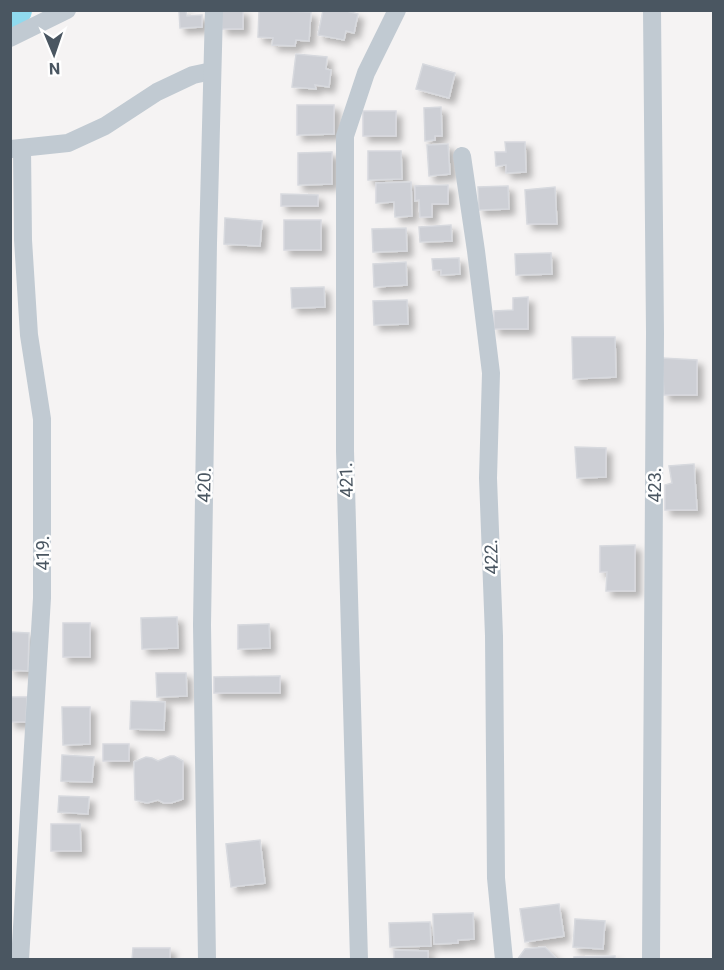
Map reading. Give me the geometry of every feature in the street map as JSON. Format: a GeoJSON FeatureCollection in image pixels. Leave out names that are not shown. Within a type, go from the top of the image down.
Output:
{"type":"FeatureCollection","features":[{"type":"Feature","properties":{"kind":"street"},"geometry":{"type":"LineString","coordinates":[[10,38],[67,10]]}},
{"type":"Feature","properties":{"kind":"street","name":"420."},"geometry":{"type":"LineString","coordinates":[[207,960],[202,625],[214,10]]}},
{"type":"Feature","properties":{"kind":"street","name":"421."},"geometry":{"type":"LineString","coordinates":[[359,960],[345,451],[345,136],[366,73],[397,10]]}},
{"type":"Feature","properties":{"kind":"street","name":"423."},"geometry":{"type":"LineString","coordinates":[[651,960],[655,345],[652,10]]}},
{"type":"Feature","properties":{"kind":"street"},"geometry":{"type":"LineString","coordinates":[[16,148],[68,143],[105,126],[157,92],[193,75],[212,72]]}},
{"type":"Feature","properties":{"kind":"street","name":"419."},"geometry":{"type":"LineString","coordinates":[[16,148],[29,335],[42,419],[42,598],[20,960]]}},
{"type":"Feature","properties":{"kind":"street","name":"422."},"geometry":{"type":"LineString","coordinates":[[462,156],[491,373],[488,477],[494,636],[496,878],[504,960]]}},
{"type":"Feature","properties":{"kind":"building"},"geometry":{"type":"Polygon","coordinates":[[[221,10],[243,10],[243,29],[222,29],[221,10]]]}},
{"type":"Feature","properties":{"kind":"building"},"geometry":{"type":"Polygon","coordinates":[[[259,10],[311,12],[309,41],[296,40],[295,46],[272,45],[273,38],[258,37],[259,10]]]}},
{"type":"Feature","properties":{"kind":"building"},"geometry":{"type":"Polygon","coordinates":[[[323,10],[343,10],[358,14],[354,33],[346,31],[344,40],[318,35],[323,10]]]}},
{"type":"Feature","properties":{"kind":"building"},"geometry":{"type":"Polygon","coordinates":[[[179,11],[186,11],[187,16],[202,15],[202,27],[180,28],[179,11]]]}},
{"type":"Feature","properties":{"kind":"building"},"geometry":{"type":"Polygon","coordinates":[[[296,54],[327,57],[326,69],[331,70],[329,87],[315,85],[316,89],[292,87],[296,54]]]}},
{"type":"Feature","properties":{"kind":"building"},"geometry":{"type":"Polygon","coordinates":[[[423,64],[455,73],[449,98],[416,89],[423,64]]]}},
{"type":"Feature","properties":{"kind":"building"},"geometry":{"type":"Polygon","coordinates":[[[297,105],[334,105],[334,134],[297,135],[297,105]]]}},
{"type":"Feature","properties":{"kind":"building"},"geometry":{"type":"Polygon","coordinates":[[[441,107],[442,136],[435,136],[435,140],[425,141],[424,108],[441,107]]]}},
{"type":"Feature","properties":{"kind":"building"},"geometry":{"type":"Polygon","coordinates":[[[363,111],[396,111],[396,136],[363,136],[363,111]]]}},
{"type":"Feature","properties":{"kind":"building"},"geometry":{"type":"Polygon","coordinates":[[[505,142],[525,142],[526,172],[506,173],[506,165],[496,166],[495,152],[506,152],[505,142]]]}},
{"type":"Feature","properties":{"kind":"building"},"geometry":{"type":"Polygon","coordinates":[[[448,144],[450,174],[429,176],[427,145],[448,144]]]}},
{"type":"Feature","properties":{"kind":"building"},"geometry":{"type":"Polygon","coordinates":[[[368,151],[401,151],[402,179],[368,180],[368,151]]]}},
{"type":"Feature","properties":{"kind":"building"},"geometry":{"type":"Polygon","coordinates":[[[332,152],[332,184],[298,185],[298,153],[332,152]]]}},
{"type":"Feature","properties":{"kind":"building"},"geometry":{"type":"Polygon","coordinates":[[[411,182],[412,216],[395,217],[394,202],[376,203],[376,183],[411,182]]]}},
{"type":"Feature","properties":{"kind":"building"},"geometry":{"type":"Polygon","coordinates":[[[448,185],[448,204],[432,204],[432,217],[420,217],[419,200],[415,201],[415,186],[448,185]]]}},
{"type":"Feature","properties":{"kind":"building"},"geometry":{"type":"Polygon","coordinates":[[[508,186],[509,209],[479,210],[478,187],[508,186]]]}},
{"type":"Feature","properties":{"kind":"building"},"geometry":{"type":"Polygon","coordinates":[[[555,187],[557,224],[527,224],[525,190],[555,187]]]}},
{"type":"Feature","properties":{"kind":"building"},"geometry":{"type":"Polygon","coordinates":[[[281,194],[318,195],[318,206],[281,206],[281,194]]]}},
{"type":"Feature","properties":{"kind":"building"},"geometry":{"type":"Polygon","coordinates":[[[225,218],[262,221],[260,246],[224,244],[225,218]]]}},
{"type":"Feature","properties":{"kind":"building"},"geometry":{"type":"Polygon","coordinates":[[[284,220],[321,220],[321,250],[284,250],[284,220]]]}},
{"type":"Feature","properties":{"kind":"building"},"geometry":{"type":"Polygon","coordinates":[[[451,225],[452,241],[420,242],[419,227],[451,225]]]}},
{"type":"Feature","properties":{"kind":"building"},"geometry":{"type":"Polygon","coordinates":[[[406,228],[407,251],[373,252],[372,229],[406,228]]]}},
{"type":"Feature","properties":{"kind":"building"},"geometry":{"type":"Polygon","coordinates":[[[551,253],[552,274],[516,275],[515,254],[551,253]]]}},
{"type":"Feature","properties":{"kind":"building"},"geometry":{"type":"Polygon","coordinates":[[[459,258],[460,274],[441,275],[441,270],[433,270],[432,259],[459,258]]]}},
{"type":"Feature","properties":{"kind":"building"},"geometry":{"type":"Polygon","coordinates":[[[406,262],[407,285],[374,287],[373,264],[406,262]]]}},
{"type":"Feature","properties":{"kind":"building"},"geometry":{"type":"Polygon","coordinates":[[[324,287],[325,307],[292,308],[291,288],[324,287]]]}},
{"type":"Feature","properties":{"kind":"building"},"geometry":{"type":"Polygon","coordinates":[[[528,297],[528,329],[494,329],[494,311],[513,310],[513,298],[528,297]]]}},
{"type":"Feature","properties":{"kind":"building"},"geometry":{"type":"Polygon","coordinates":[[[407,300],[408,324],[374,325],[373,301],[407,300]]]}},
{"type":"Feature","properties":{"kind":"building"},"geometry":{"type":"Polygon","coordinates":[[[572,337],[615,337],[616,377],[573,379],[572,337]]]}},
{"type":"Feature","properties":{"kind":"building"},"geometry":{"type":"Polygon","coordinates":[[[662,358],[697,360],[697,395],[664,395],[662,358]]]}},
{"type":"Feature","properties":{"kind":"building"},"geometry":{"type":"Polygon","coordinates":[[[575,447],[606,448],[606,477],[577,478],[575,447]]]}},
{"type":"Feature","properties":{"kind":"building"},"geometry":{"type":"Polygon","coordinates":[[[694,464],[697,510],[665,510],[665,485],[672,483],[669,466],[694,464]]]}},
{"type":"Feature","properties":{"kind":"building"},"geometry":{"type":"Polygon","coordinates":[[[635,545],[635,591],[606,591],[607,572],[600,572],[600,546],[635,545]]]}},
{"type":"Feature","properties":{"kind":"building"},"geometry":{"type":"Polygon","coordinates":[[[177,617],[178,648],[142,649],[141,618],[177,617]]]}},
{"type":"Feature","properties":{"kind":"building"},"geometry":{"type":"Polygon","coordinates":[[[63,623],[90,623],[90,657],[63,657],[63,623]]]}},
{"type":"Feature","properties":{"kind":"building"},"geometry":{"type":"Polygon","coordinates":[[[269,624],[270,648],[238,649],[238,625],[269,624]]]}},
{"type":"Feature","properties":{"kind":"building"},"geometry":{"type":"Polygon","coordinates":[[[10,632],[29,633],[28,671],[10,670],[10,632]]]}},
{"type":"Feature","properties":{"kind":"building"},"geometry":{"type":"Polygon","coordinates":[[[156,673],[186,673],[187,696],[157,697],[156,673]]]}},
{"type":"Feature","properties":{"kind":"building"},"geometry":{"type":"Polygon","coordinates":[[[280,676],[280,693],[214,693],[214,677],[280,676]]]}},
{"type":"Feature","properties":{"kind":"building"},"geometry":{"type":"Polygon","coordinates":[[[10,697],[27,697],[26,722],[10,722],[10,697]]]}},
{"type":"Feature","properties":{"kind":"building"},"geometry":{"type":"Polygon","coordinates":[[[131,701],[165,702],[164,730],[130,729],[131,701]]]}},
{"type":"Feature","properties":{"kind":"building"},"geometry":{"type":"Polygon","coordinates":[[[62,707],[90,707],[90,744],[63,745],[62,707]]]}},
{"type":"Feature","properties":{"kind":"building"},"geometry":{"type":"Polygon","coordinates":[[[103,744],[129,744],[129,761],[103,761],[103,744]]]}},
{"type":"Feature","properties":{"kind":"building"},"geometry":{"type":"Polygon","coordinates":[[[62,755],[94,757],[92,782],[61,781],[62,755]]]}},
{"type":"Feature","properties":{"kind":"building"},"geometry":{"type":"Polygon","coordinates":[[[170,756],[183,761],[183,799],[171,803],[158,800],[147,803],[135,800],[134,762],[146,757],[158,761],[170,756]]]}},
{"type":"Feature","properties":{"kind":"building"},"geometry":{"type":"Polygon","coordinates":[[[59,796],[89,797],[88,814],[58,812],[59,796]]]}},
{"type":"Feature","properties":{"kind":"building"},"geometry":{"type":"Polygon","coordinates":[[[51,824],[80,824],[81,851],[51,851],[51,824]]]}},
{"type":"Feature","properties":{"kind":"building"},"geometry":{"type":"Polygon","coordinates":[[[260,840],[265,883],[231,887],[226,844],[260,840]]]}},
{"type":"Feature","properties":{"kind":"building"},"geometry":{"type":"Polygon","coordinates":[[[559,904],[564,936],[525,942],[520,909],[559,904]]]}},
{"type":"Feature","properties":{"kind":"building"},"geometry":{"type":"Polygon","coordinates":[[[473,913],[474,939],[458,940],[458,943],[434,944],[433,914],[473,913]]]}},
{"type":"Feature","properties":{"kind":"building"},"geometry":{"type":"Polygon","coordinates":[[[575,919],[605,921],[603,949],[573,947],[575,919]]]}},
{"type":"Feature","properties":{"kind":"building"},"geometry":{"type":"Polygon","coordinates":[[[430,922],[431,946],[390,947],[389,923],[430,922]]]}},
{"type":"Feature","properties":{"kind":"building"},"geometry":{"type":"Polygon","coordinates":[[[545,947],[558,960],[517,960],[525,949],[545,947]]]}},
{"type":"Feature","properties":{"kind":"building"},"geometry":{"type":"Polygon","coordinates":[[[133,948],[170,948],[170,960],[132,960],[133,948]]]}},
{"type":"Feature","properties":{"kind":"building"},"geometry":{"type":"Polygon","coordinates":[[[394,950],[428,951],[428,960],[394,960],[394,950]]]}},
{"type":"Feature","properties":{"kind":"building"},"geometry":{"type":"Polygon","coordinates":[[[615,956],[615,960],[574,960],[574,957],[615,956]]]}},
{"type":"Feature","properties":{"kind":"waterway"},"geometry":{"type":"LineString","coordinates":[[10,15],[15,10]]}}]}
